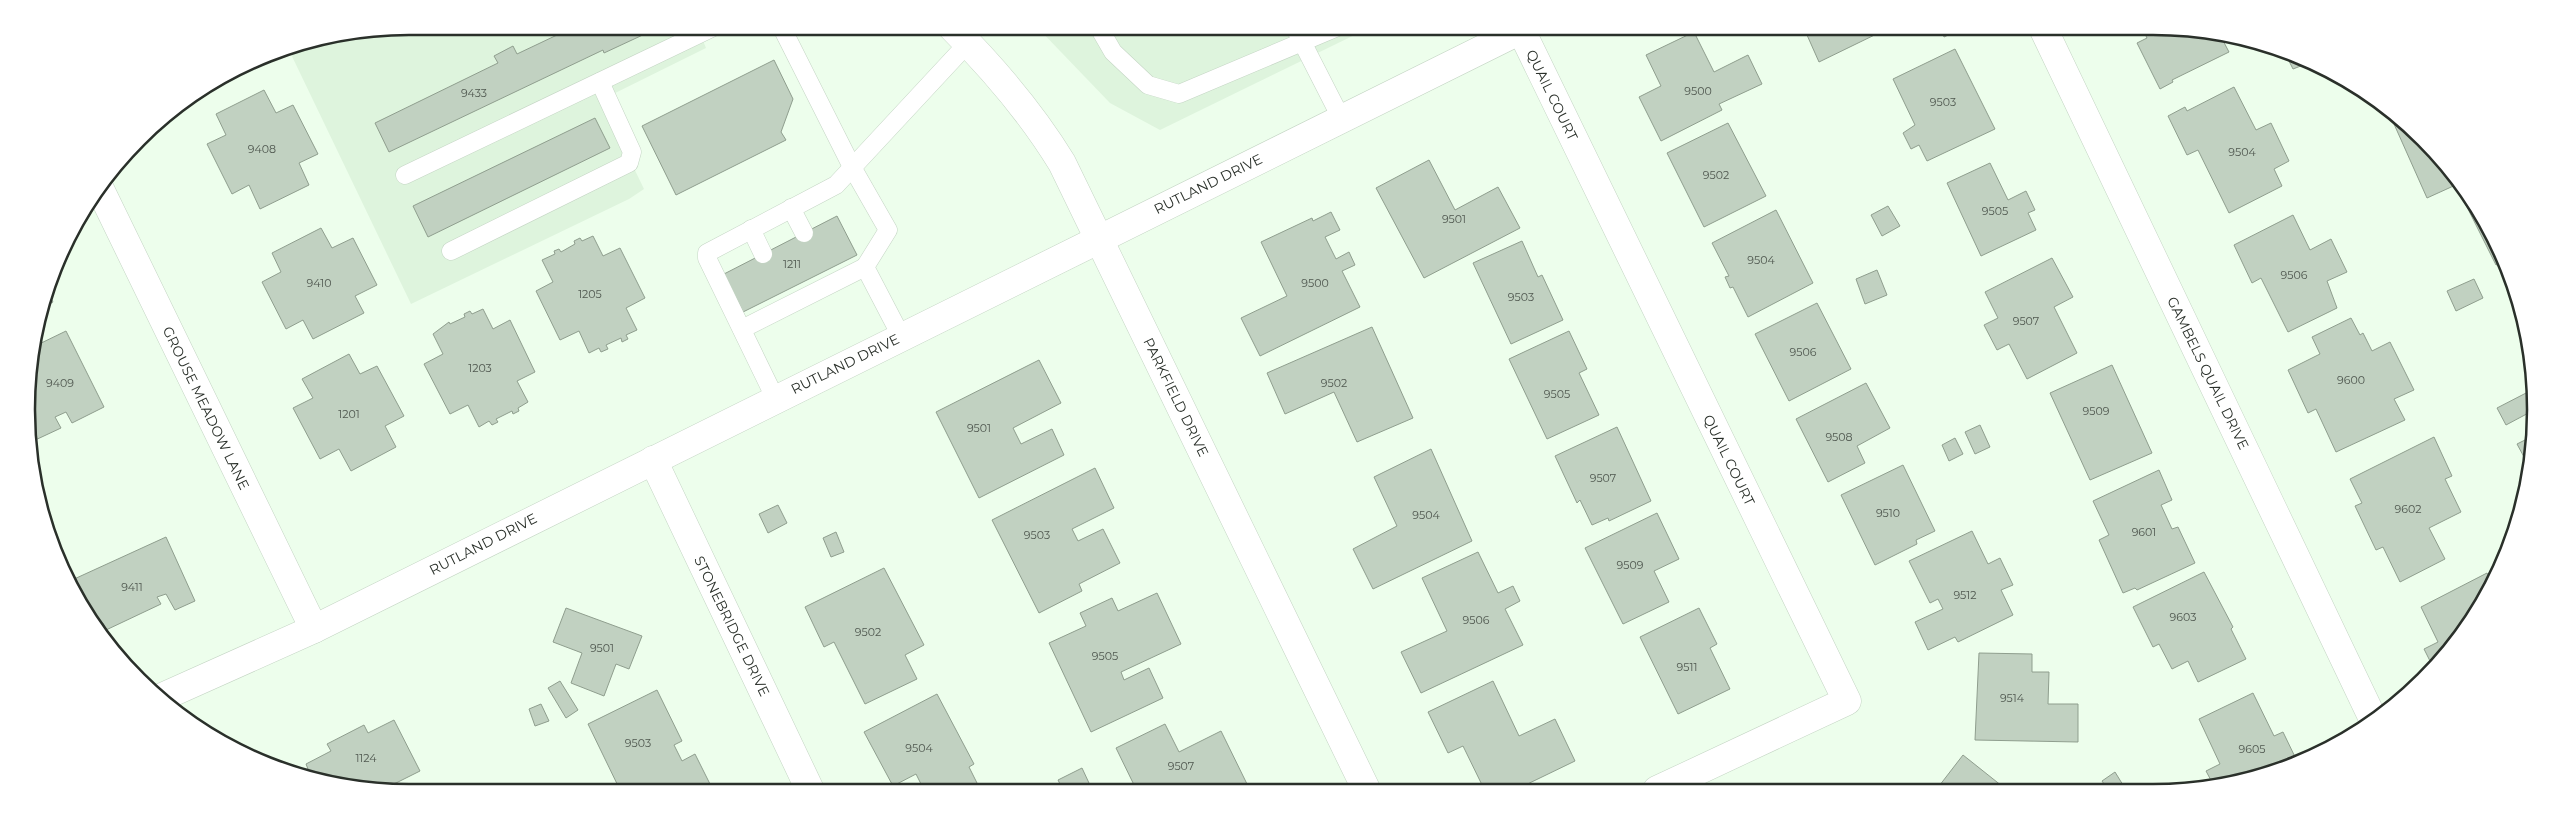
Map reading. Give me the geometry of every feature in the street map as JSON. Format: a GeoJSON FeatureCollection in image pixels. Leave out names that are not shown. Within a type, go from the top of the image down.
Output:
{"type":"FeatureCollection","features":[{"type":"Feature","properties":{"kind":"street","name":"PARKFIELD DRIVE"},"geometry":{"type":"LineString","coordinates":[[960,35],[1011,90],[1040,126],[1062,163],[1364,784]]}},
{"type":"Feature","properties":{"kind":"street","name":"RUTLAND DRIVE"},"geometry":{"type":"LineString","coordinates":[[167,695],[314,629],[775,398],[1511,35]]}},
{"type":"Feature","properties":{"kind":"street","name":"QUAIL COURT"},"geometry":{"type":"LineString","coordinates":[[1528,35],[1846,701],[1670,784]]}},
{"type":"Feature","properties":{"kind":"street","name":"GAMBELS QUAIL DRIVE"},"geometry":{"type":"LineString","coordinates":[[2046,35],[2371,714]]}},
{"type":"Feature","properties":{"kind":"street","name":"GROUSE MEADOW LANE"},"geometry":{"type":"LineString","coordinates":[[103,195],[314,629]]}},
{"type":"Feature","properties":{"kind":"street","name":"STONEBRIDGE DRIVE"},"geometry":{"type":"LineString","coordinates":[[653,460],[808,784]]}},
{"type":"Feature","properties":{"kind":"lane"},"geometry":{"type":"LineString","coordinates":[[405,175],[697,35]]}},
{"type":"Feature","properties":{"kind":"lane"},"geometry":{"type":"LineString","coordinates":[[742,329],[785,299],[827,278],[865,267],[888,230],[852,167],[786,35]]}},
{"type":"Feature","properties":{"kind":"lane"},"geometry":{"type":"LineString","coordinates":[[775,398],[706,258],[707,253],[836,184],[960,35]]}},
{"type":"Feature","properties":{"kind":"lane"},"geometry":{"type":"LineString","coordinates":[[1103,35],[1113,52],[1148,85],[1179,94],[1320,35]]}},
{"type":"Feature","properties":{"kind":"lane"},"geometry":{"type":"LineString","coordinates":[[1299,35],[1341,118]]}},
{"type":"Feature","properties":{"kind":"lane"},"geometry":{"type":"LineString","coordinates":[[451,250],[629,163],[632,152],[600,82]]}},
{"type":"Feature","properties":{"kind":"lane"},"geometry":{"type":"LineString","coordinates":[[791,208],[804,233]]}},
{"type":"Feature","properties":{"kind":"lane"},"geometry":{"type":"LineString","coordinates":[[751,229],[763,254]]}},
{"type":"Feature","properties":{"kind":"lane"},"geometry":{"type":"LineString","coordinates":[[865,267],[900,336]]}},
{"type":"Feature","properties":{"kind":"shaded area"},"geometry":{"type":"Polygon","coordinates":[[[701,35],[706,48],[601,100],[644,189],[629,199],[411,304],[291,54],[336,42],[385,36],[701,35]]]}},
{"type":"Feature","properties":{"kind":"shaded area"},"geometry":{"type":"Polygon","coordinates":[[[1045,35],[1355,35],[1160,130],[1110,103],[1045,35]]]}},
{"type":"Feature","properties":{"kind":"building"},"geometry":{"type":"Polygon","coordinates":[[[557,35],[643,35],[604,53],[603,50],[389,152],[375,123],[498,63],[494,56],[513,46],[517,54],[557,35]]]}},
{"type":"Feature","properties":{"kind":"building"},"geometry":{"type":"Polygon","coordinates":[[[1688,35],[1696,35],[1714,72],[1748,55],[1762,84],[1719,104],[1722,110],[1661,141],[1639,97],[1661,86],[1646,55],[1688,35]]]}},
{"type":"Feature","properties":{"kind":"building"},"geometry":{"type":"Polygon","coordinates":[[[1807,35],[1874,35],[1819,62],[1807,35]]]}},
{"type":"Feature","properties":{"kind":"building"},"geometry":{"type":"Polygon","coordinates":[[[2146,35],[2177,36],[2224,42],[2229,52],[2172,80],[2173,82],[2160,89],[2137,43],[2147,38],[2146,35]]]}},
{"type":"Feature","properties":{"kind":"building"},"geometry":{"type":"Polygon","coordinates":[[[1955,49],[1995,129],[1927,161],[1919,145],[1911,149],[1903,133],[1915,125],[1893,79],[1955,49]]]}},
{"type":"Feature","properties":{"kind":"building"},"geometry":{"type":"Polygon","coordinates":[[[774,60],[793,99],[781,132],[786,140],[676,195],[642,126],[774,60]]]}},
{"type":"Feature","properties":{"kind":"building"},"geometry":{"type":"Polygon","coordinates":[[[2289,61],[2301,66],[2293,69],[2289,61]]]}},
{"type":"Feature","properties":{"kind":"building"},"geometry":{"type":"Polygon","coordinates":[[[2234,87],[2256,130],[2271,123],[2289,161],[2274,169],[2282,186],[2229,213],[2198,150],[2187,155],[2168,116],[2185,107],[2187,111],[2234,87]]]}},
{"type":"Feature","properties":{"kind":"building"},"geometry":{"type":"Polygon","coordinates":[[[264,90],[276,113],[293,105],[318,154],[299,163],[309,185],[260,209],[249,185],[232,194],[207,144],[226,135],[216,114],[264,90]]]}},
{"type":"Feature","properties":{"kind":"building"},"geometry":{"type":"Polygon","coordinates":[[[595,118],[610,148],[428,237],[413,206],[595,118]]]}},
{"type":"Feature","properties":{"kind":"building"},"geometry":{"type":"Polygon","coordinates":[[[1728,123],[1766,196],[1704,227],[1667,153],[1728,123]]]}},
{"type":"Feature","properties":{"kind":"building"},"geometry":{"type":"Polygon","coordinates":[[[2394,124],[2417,145],[2453,186],[2427,198],[2394,124]]]}},
{"type":"Feature","properties":{"kind":"building"},"geometry":{"type":"Polygon","coordinates":[[[1429,160],[1455,210],[1498,187],[1520,228],[1424,278],[1376,188],[1429,160]]]}},
{"type":"Feature","properties":{"kind":"building"},"geometry":{"type":"Polygon","coordinates":[[[1990,163],[2008,200],[2026,191],[2035,210],[2028,213],[2036,230],[1981,256],[1947,183],[1990,163]]]}},
{"type":"Feature","properties":{"kind":"building"},"geometry":{"type":"Polygon","coordinates":[[[2464,201],[2488,244],[2496,265],[2464,201]]]}},
{"type":"Feature","properties":{"kind":"building"},"geometry":{"type":"Polygon","coordinates":[[[1888,206],[1900,226],[1882,236],[1871,215],[1888,206]]]}},
{"type":"Feature","properties":{"kind":"building"},"geometry":{"type":"Polygon","coordinates":[[[1776,210],[1813,283],[1748,317],[1733,287],[1730,288],[1725,277],[1729,276],[1712,243],[1776,210]]]}},
{"type":"Feature","properties":{"kind":"building"},"geometry":{"type":"Polygon","coordinates":[[[1331,212],[1340,230],[1325,237],[1336,259],[1349,252],[1355,265],[1342,271],[1360,307],[1260,356],[1241,318],[1287,296],[1261,242],[1312,218],[1313,221],[1331,212]]]}},
{"type":"Feature","properties":{"kind":"building"},"geometry":{"type":"Polygon","coordinates":[[[2293,215],[2310,250],[2331,239],[2347,272],[2327,281],[2337,308],[2288,332],[2261,278],[2252,283],[2234,245],[2293,215]]]}},
{"type":"Feature","properties":{"kind":"building"},"geometry":{"type":"Polygon","coordinates":[[[837,216],[857,255],[743,312],[724,274],[837,216]]]}},
{"type":"Feature","properties":{"kind":"building"},"geometry":{"type":"Polygon","coordinates":[[[321,228],[332,248],[353,238],[377,285],[355,296],[364,313],[313,339],[303,320],[286,329],[262,282],[281,272],[272,253],[321,228]]]}},
{"type":"Feature","properties":{"kind":"building"},"geometry":{"type":"Polygon","coordinates":[[[593,236],[603,256],[620,248],[645,298],[626,308],[637,330],[626,335],[628,339],[622,342],[621,338],[606,345],[608,349],[601,352],[599,348],[589,353],[579,331],[560,340],[536,291],[553,282],[542,260],[555,254],[554,251],[559,249],[561,252],[575,244],[574,241],[580,238],[582,241],[593,236]]]}},
{"type":"Feature","properties":{"kind":"building"},"geometry":{"type":"Polygon","coordinates":[[[1522,241],[1538,277],[1542,275],[1563,320],[1511,344],[1473,263],[1522,241]]]}},
{"type":"Feature","properties":{"kind":"building"},"geometry":{"type":"Polygon","coordinates":[[[2052,258],[2073,297],[2054,307],[2077,353],[2027,379],[2009,344],[1997,350],[1984,325],[1998,318],[1985,292],[2052,258]]]}},
{"type":"Feature","properties":{"kind":"building"},"geometry":{"type":"Polygon","coordinates":[[[1877,270],[1887,295],[1865,304],[1856,279],[1877,270]]]}},
{"type":"Feature","properties":{"kind":"building"},"geometry":{"type":"Polygon","coordinates":[[[2474,279],[2483,298],[2456,311],[2447,291],[2474,279]]]}},
{"type":"Feature","properties":{"kind":"building"},"geometry":{"type":"Polygon","coordinates":[[[1817,303],[1851,369],[1789,401],[1755,334],[1817,303]]]}},
{"type":"Feature","properties":{"kind":"building"},"geometry":{"type":"Polygon","coordinates":[[[483,309],[493,329],[510,320],[535,372],[517,381],[528,402],[518,408],[519,411],[513,414],[512,411],[496,419],[498,422],[492,425],[489,421],[479,427],[468,405],[450,414],[424,364],[443,354],[433,334],[449,322],[450,324],[465,317],[464,314],[470,311],[472,314],[483,309]]]}},
{"type":"Feature","properties":{"kind":"building"},"geometry":{"type":"Polygon","coordinates":[[[2351,318],[2360,335],[2363,333],[2372,351],[2390,342],[2414,390],[2394,399],[2405,420],[2336,452],[2316,409],[2308,413],[2288,370],[2320,354],[2312,337],[2351,318]]]}},
{"type":"Feature","properties":{"kind":"building"},"geometry":{"type":"Polygon","coordinates":[[[1372,327],[1413,418],[1357,442],[1334,392],[1285,414],[1267,373],[1372,327]]]}},
{"type":"Feature","properties":{"kind":"building"},"geometry":{"type":"Polygon","coordinates":[[[66,331],[104,407],[72,423],[66,412],[55,417],[61,428],[36,439],[36,385],[41,343],[66,331]]]}},
{"type":"Feature","properties":{"kind":"building"},"geometry":{"type":"Polygon","coordinates":[[[1569,331],[1587,369],[1579,373],[1599,415],[1547,439],[1509,359],[1569,331]]]}},
{"type":"Feature","properties":{"kind":"building"},"geometry":{"type":"Polygon","coordinates":[[[349,354],[360,374],[377,366],[404,416],[385,426],[396,447],[351,471],[339,449],[320,459],[293,408],[313,398],[302,379],[349,354]]]}},
{"type":"Feature","properties":{"kind":"building"},"geometry":{"type":"Polygon","coordinates":[[[1039,360],[1061,403],[1013,428],[1021,444],[1052,429],[1064,455],[979,498],[936,412],[1039,360]]]}},
{"type":"Feature","properties":{"kind":"building"},"geometry":{"type":"Polygon","coordinates":[[[2112,365],[2152,453],[2090,480],[2050,393],[2112,365]]]}},
{"type":"Feature","properties":{"kind":"building"},"geometry":{"type":"Polygon","coordinates":[[[1866,383],[1890,428],[1857,446],[1865,463],[1828,482],[1796,419],[1866,383]]]}},
{"type":"Feature","properties":{"kind":"building"},"geometry":{"type":"Polygon","coordinates":[[[2526,393],[2527,414],[2506,425],[2497,408],[2526,393]]]}},
{"type":"Feature","properties":{"kind":"building"},"geometry":{"type":"Polygon","coordinates":[[[1980,425],[1990,447],[1975,454],[1965,432],[1980,425]]]}},
{"type":"Feature","properties":{"kind":"building"},"geometry":{"type":"Polygon","coordinates":[[[1617,427],[1651,501],[1609,521],[1608,518],[1592,525],[1580,500],[1577,503],[1555,456],[1617,427]]]}},
{"type":"Feature","properties":{"kind":"building"},"geometry":{"type":"Polygon","coordinates":[[[2434,437],[2452,476],[2445,479],[2461,512],[2429,528],[2445,559],[2400,582],[2383,547],[2376,550],[2355,506],[2362,503],[2350,479],[2434,437]]]}},
{"type":"Feature","properties":{"kind":"building"},"geometry":{"type":"Polygon","coordinates":[[[1955,438],[1963,454],[1949,461],[1942,445],[1955,438]]]}},
{"type":"Feature","properties":{"kind":"building"},"geometry":{"type":"Polygon","coordinates":[[[2526,440],[2524,457],[2517,444],[2526,440]]]}},
{"type":"Feature","properties":{"kind":"building"},"geometry":{"type":"Polygon","coordinates":[[[1431,449],[1472,541],[1373,589],[1353,549],[1397,526],[1374,477],[1431,449]]]}},
{"type":"Feature","properties":{"kind":"building"},"geometry":{"type":"Polygon","coordinates":[[[1903,465],[1935,531],[1916,540],[1917,544],[1875,565],[1841,495],[1903,465]]]}},
{"type":"Feature","properties":{"kind":"building"},"geometry":{"type":"Polygon","coordinates":[[[1095,468],[1114,508],[1072,529],[1078,541],[1103,529],[1120,563],[1079,584],[1082,591],[1039,613],[992,520],[1095,468]]]}},
{"type":"Feature","properties":{"kind":"building"},"geometry":{"type":"Polygon","coordinates":[[[2159,470],[2172,500],[2161,505],[2172,529],[2178,527],[2195,563],[2137,590],[2135,588],[2123,593],[2099,540],[2109,535],[2093,501],[2159,470]]]}},
{"type":"Feature","properties":{"kind":"building"},"geometry":{"type":"Polygon","coordinates":[[[778,505],[787,523],[768,533],[759,514],[778,505]]]}},
{"type":"Feature","properties":{"kind":"building"},"geometry":{"type":"Polygon","coordinates":[[[1657,513],[1679,559],[1654,571],[1669,602],[1623,624],[1585,548],[1657,513]]]}},
{"type":"Feature","properties":{"kind":"building"},"geometry":{"type":"Polygon","coordinates":[[[1972,531],[1988,564],[2000,558],[2013,585],[2001,590],[2013,615],[1958,642],[1955,637],[1928,650],[1915,622],[1943,609],[1938,599],[1930,603],[1909,561],[1972,531]]]}},
{"type":"Feature","properties":{"kind":"building"},"geometry":{"type":"Polygon","coordinates":[[[836,532],[844,552],[831,557],[823,538],[836,532]]]}},
{"type":"Feature","properties":{"kind":"building"},"geometry":{"type":"Polygon","coordinates":[[[166,537],[195,601],[175,610],[166,594],[157,597],[161,604],[107,630],[85,597],[76,578],[166,537]]]}},
{"type":"Feature","properties":{"kind":"building"},"geometry":{"type":"Polygon","coordinates":[[[1478,552],[1498,593],[1513,586],[1520,601],[1505,609],[1523,645],[1421,693],[1401,652],[1447,631],[1422,578],[1478,552]]]}},
{"type":"Feature","properties":{"kind":"building"},"geometry":{"type":"Polygon","coordinates":[[[884,568],[924,645],[905,655],[917,679],[865,704],[834,642],[824,647],[805,607],[884,568]]]}},
{"type":"Feature","properties":{"kind":"building"},"geometry":{"type":"Polygon","coordinates":[[[2204,572],[2233,627],[2231,629],[2246,659],[2198,682],[2188,661],[2172,669],[2159,644],[2153,647],[2133,607],[2204,572]]]}},
{"type":"Feature","properties":{"kind":"building"},"geometry":{"type":"Polygon","coordinates":[[[2487,573],[2488,575],[2464,618],[2430,660],[2424,649],[2438,642],[2421,607],[2487,573]]]}},
{"type":"Feature","properties":{"kind":"building"},"geometry":{"type":"Polygon","coordinates":[[[1157,593],[1181,644],[1121,672],[1124,680],[1149,668],[1163,698],[1091,732],[1049,643],[1086,626],[1080,613],[1112,598],[1118,611],[1157,593]]]}},
{"type":"Feature","properties":{"kind":"building"},"geometry":{"type":"Polygon","coordinates":[[[566,608],[642,636],[629,669],[616,664],[604,696],[571,683],[582,653],[553,642],[566,608]]]}},
{"type":"Feature","properties":{"kind":"building"},"geometry":{"type":"Polygon","coordinates":[[[1699,608],[1717,644],[1710,648],[1730,689],[1678,714],[1640,637],[1699,608]]]}},
{"type":"Feature","properties":{"kind":"building"},"geometry":{"type":"Polygon","coordinates":[[[1979,653],[2032,654],[2032,672],[2049,672],[2048,704],[2078,704],[2078,742],[1975,740],[1979,653]]]}},
{"type":"Feature","properties":{"kind":"building"},"geometry":{"type":"Polygon","coordinates":[[[560,681],[578,710],[566,718],[548,688],[560,681]]]}},
{"type":"Feature","properties":{"kind":"building"},"geometry":{"type":"Polygon","coordinates":[[[1493,681],[1519,736],[1555,719],[1575,761],[1527,784],[1482,784],[1463,746],[1448,753],[1428,712],[1493,681]]]}},
{"type":"Feature","properties":{"kind":"building"},"geometry":{"type":"Polygon","coordinates":[[[657,690],[682,741],[674,745],[682,761],[695,754],[710,784],[617,784],[588,724],[657,690]]]}},
{"type":"Feature","properties":{"kind":"building"},"geometry":{"type":"Polygon","coordinates":[[[2253,693],[2274,736],[2283,732],[2294,756],[2249,771],[2211,779],[2206,771],[2220,764],[2199,719],[2253,693]]]}},
{"type":"Feature","properties":{"kind":"building"},"geometry":{"type":"Polygon","coordinates":[[[937,694],[974,764],[969,767],[977,783],[921,784],[916,774],[897,784],[892,784],[864,732],[937,694]]]}},
{"type":"Feature","properties":{"kind":"building"},"geometry":{"type":"Polygon","coordinates":[[[541,704],[549,721],[535,726],[529,709],[541,704]]]}},
{"type":"Feature","properties":{"kind":"building"},"geometry":{"type":"Polygon","coordinates":[[[394,720],[420,771],[395,783],[336,777],[307,769],[306,764],[331,751],[327,744],[364,725],[368,733],[394,720]]]}},
{"type":"Feature","properties":{"kind":"building"},"geometry":{"type":"Polygon","coordinates":[[[1165,724],[1179,752],[1221,731],[1247,784],[1134,784],[1116,748],[1165,724]]]}},
{"type":"Feature","properties":{"kind":"building"},"geometry":{"type":"Polygon","coordinates":[[[1963,755],[1999,784],[1941,784],[1963,755]]]}},
{"type":"Feature","properties":{"kind":"building"},"geometry":{"type":"Polygon","coordinates":[[[1082,768],[1089,783],[1060,784],[1058,780],[1082,768]]]}},
{"type":"Feature","properties":{"kind":"building"},"geometry":{"type":"Polygon","coordinates":[[[2115,772],[2122,784],[2104,784],[2102,781],[2115,772]]]}}]}
